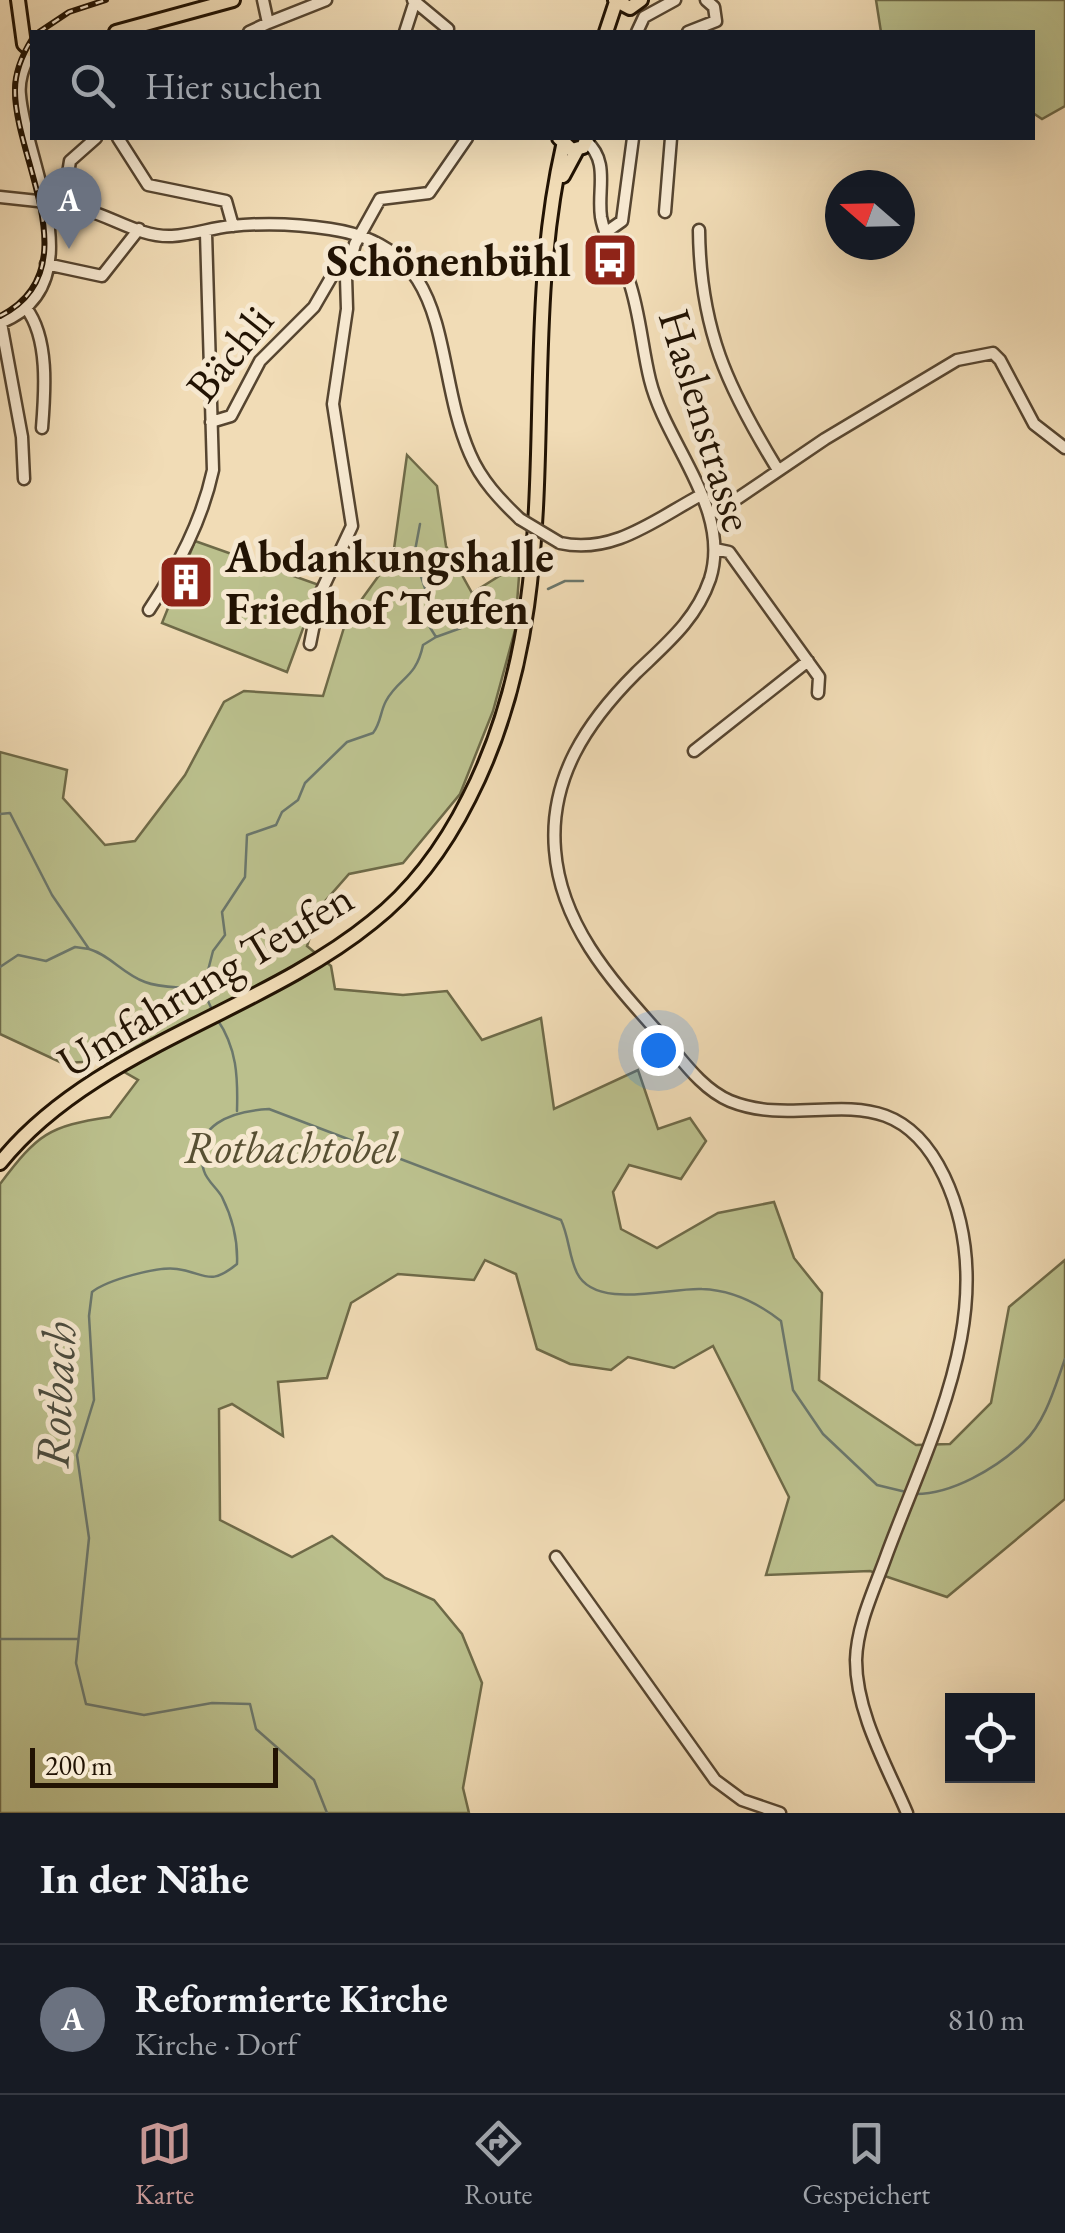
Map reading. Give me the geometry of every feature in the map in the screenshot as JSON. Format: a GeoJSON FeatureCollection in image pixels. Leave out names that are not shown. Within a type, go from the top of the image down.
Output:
{"type":"FeatureCollection","features":[{"type":"Feature","properties":{"kind":"main road"},"geometry":{"type":"LineString","coordinates":[[18,0],[24,42],[30,48]]}},
{"type":"Feature","properties":{"kind":"main road"},"geometry":{"type":"LineString","coordinates":[[123,30],[233,0]]}},
{"type":"Feature","properties":{"kind":"main road"},"geometry":{"type":"LineString","coordinates":[[607,30],[615,1],[636,4]]}},
{"type":"Feature","properties":{"kind":"main road"},"geometry":{"type":"LineString","coordinates":[[616,30],[636,4]]}},
{"type":"Feature","properties":{"kind":"main road","name":"Umfahrung Teufen"},"geometry":{"type":"LineString","coordinates":[[0,1164],[30,1131],[80,1092],[318,959],[372,923],[422,873],[449,834],[486,762],[514,682],[536,553],[541,324],[552,207],[574,142]]}},
{"type":"Feature","properties":{"kind":"street"},"geometry":{"type":"LineString","coordinates":[[264,0],[268,23]]}},
{"type":"Feature","properties":{"kind":"street"},"geometry":{"type":"LineString","coordinates":[[253,30],[326,0]]}},
{"type":"Feature","properties":{"kind":"street"},"geometry":{"type":"LineString","coordinates":[[639,30],[644,17],[674,0]]}},
{"type":"Feature","properties":{"kind":"street"},"geometry":{"type":"LineString","coordinates":[[693,30],[716,20],[714,7],[706,0]]}},
{"type":"Feature","properties":{"kind":"street"},"geometry":{"type":"LineString","coordinates":[[407,30],[414,2],[448,29]]}},
{"type":"Feature","properties":{"kind":"street"},"geometry":{"type":"LineString","coordinates":[[30,55],[21,77],[20,98],[30,136]]}},
{"type":"Feature","properties":{"kind":"street"},"geometry":{"type":"LineString","coordinates":[[24,479],[22,437],[1,323],[26,308],[38,291],[46,264],[48,205],[31,140]]}},
{"type":"Feature","properties":{"kind":"street"},"geometry":{"type":"LineString","coordinates":[[119,140],[152,188],[226,201],[232,226]]}},
{"type":"Feature","properties":{"kind":"street","name":"Bächli"},"geometry":{"type":"LineString","coordinates":[[310,644],[320,594],[352,526],[333,423],[348,270],[380,199],[429,194],[467,140]]}},
{"type":"Feature","properties":{"kind":"street"},"geometry":{"type":"LineString","coordinates":[[605,234],[622,221],[633,140]]}},
{"type":"Feature","properties":{"kind":"street"},"geometry":{"type":"LineString","coordinates":[[665,212],[671,140]]}},
{"type":"Feature","properties":{"kind":"street"},"geometry":{"type":"LineString","coordinates":[[62,205],[70,161],[81,142]]}},
{"type":"Feature","properties":{"kind":"street","name":"Haslenstrasse"},"geometry":{"type":"LineString","coordinates":[[574,142],[601,162],[605,234],[629,282],[658,410],[701,495],[715,549],[711,576],[691,619],[614,696],[586,730],[569,762],[554,824],[562,892],[600,964],[702,1082],[720,1096],[760,1108],[856,1109],[908,1128],[944,1178],[965,1252],[964,1329],[949,1388],[861,1629],[857,1677],[866,1714],[907,1813]]}},
{"type":"Feature","properties":{"kind":"street"},"geometry":{"type":"LineString","coordinates":[[0,197],[62,205],[171,236],[232,226],[302,226],[361,236],[392,250],[420,283],[437,326],[471,457],[488,486],[520,520],[560,543],[586,547],[616,541],[701,495]]}},
{"type":"Feature","properties":{"kind":"street"},"geometry":{"type":"LineString","coordinates":[[46,264],[102,276],[139,229]]}},
{"type":"Feature","properties":{"kind":"street"},"geometry":{"type":"LineString","coordinates":[[699,230],[699,284],[716,356],[778,470]]}},
{"type":"Feature","properties":{"kind":"street"},"geometry":{"type":"LineString","coordinates":[[206,233],[211,422]]}},
{"type":"Feature","properties":{"kind":"street","name":"Bächli"},"geometry":{"type":"LineString","coordinates":[[149,610],[206,502],[213,470],[211,422],[231,416],[272,346],[314,307],[336,269],[348,270]]}},
{"type":"Feature","properties":{"kind":"street"},"geometry":{"type":"LineString","coordinates":[[26,308],[37,324],[45,390],[42,428]]}},
{"type":"Feature","properties":{"kind":"street"},"geometry":{"type":"LineString","coordinates":[[708,513],[722,510],[778,470],[957,360],[976,353],[992,353],[1000,360],[1034,424],[1065,448]]}},
{"type":"Feature","properties":{"kind":"street"},"geometry":{"type":"LineString","coordinates":[[715,549],[729,552],[808,661],[819,677],[818,693]]}},
{"type":"Feature","properties":{"kind":"street"},"geometry":{"type":"LineString","coordinates":[[694,751],[808,661]]}},
{"type":"Feature","properties":{"kind":"street"},"geometry":{"type":"LineString","coordinates":[[556,1557],[716,1780],[742,1800],[780,1813]]}},
{"type":"Feature","properties":{"kind":"green space"},"geometry":{"type":"Polygon","coordinates":[[[876,0],[1065,0],[1065,106],[1042,119],[1035,114],[1035,30],[881,30],[876,0]]]}},
{"type":"Feature","properties":{"kind":"green space","name":"Rotbachtobel"},"geometry":{"type":"Polygon","coordinates":[[[407,455],[437,486],[446,546],[472,593],[520,563],[515,630],[493,711],[460,794],[403,863],[349,874],[320,907],[307,946],[331,966],[335,989],[403,995],[447,991],[482,1040],[541,1018],[554,1109],[638,1070],[658,1129],[690,1118],[706,1141],[681,1179],[629,1165],[613,1192],[621,1229],[657,1248],[718,1213],[774,1202],[794,1258],[822,1293],[819,1380],[916,1445],[950,1444],[991,1403],[1009,1307],[1065,1260],[1065,1499],[947,1597],[870,1571],[766,1575],[789,1497],[713,1346],[674,1368],[628,1357],[611,1370],[570,1364],[537,1349],[516,1274],[485,1260],[474,1280],[398,1274],[351,1303],[327,1378],[278,1382],[283,1436],[232,1404],[219,1409],[220,1520],[292,1557],[332,1536],[385,1578],[434,1600],[462,1634],[482,1683],[463,1788],[469,1813],[0,1813],[0,1184],[24,1154],[46,1135],[72,1124],[110,1117],[138,1080],[105,1061],[62,1063],[0,1034],[0,752],[67,770],[63,798],[105,845],[135,841],[185,775],[224,702],[244,691],[323,696],[346,621],[393,556],[407,455]]]}},
{"type":"Feature","properties":{"kind":"green space"},"geometry":{"type":"Polygon","coordinates":[[[195,541],[319,585],[287,672],[162,623],[195,541]]]}},
{"type":"Feature","properties":{"kind":"waterway"},"geometry":{"type":"LineString","coordinates":[[203,990],[213,951],[225,935],[222,912],[245,877],[247,835],[276,825],[282,812],[298,800],[305,783],[347,742],[373,733],[391,693],[412,671],[423,645],[436,637],[426,621],[429,600],[414,556],[420,524]]}},
{"type":"Feature","properties":{"kind":"waterway"},"geometry":{"type":"LineString","coordinates":[[548,589],[565,581],[583,581]]}},
{"type":"Feature","properties":{"kind":"waterway"},"geometry":{"type":"LineString","coordinates":[[436,637],[461,628],[471,614],[498,607]]}},
{"type":"Feature","properties":{"kind":"waterway"},"geometry":{"type":"LineString","coordinates":[[0,814],[10,813],[52,895],[89,949],[145,982],[203,990],[213,1012]]}},
{"type":"Feature","properties":{"kind":"waterway"},"geometry":{"type":"LineString","coordinates":[[0,967],[18,955],[46,961],[75,947],[89,949]]}},
{"type":"Feature","properties":{"kind":"waterway"},"geometry":{"type":"LineString","coordinates":[[217,1019],[235,1063],[237,1111]]}},
{"type":"Feature","properties":{"kind":"waterway","name":"Rotbach"},"geometry":{"type":"LineString","coordinates":[[327,1813],[314,1780],[256,1729],[250,1704],[212,1703],[144,1715],[86,1704],[76,1663],[89,1538],[77,1455],[94,1400],[89,1316],[92,1292],[146,1272],[177,1269],[213,1277],[237,1264],[232,1222],[222,1197],[205,1175],[201,1155],[208,1131],[217,1123],[242,1113],[269,1109],[561,1220],[577,1273],[587,1285],[600,1291],[635,1294],[702,1289],[754,1303],[781,1321],[793,1390],[823,1434],[877,1485],[906,1492]]}},
{"type":"Feature","properties":{"kind":"waterway","name":"Rotbach"},"geometry":{"type":"LineString","coordinates":[[914,1494],[943,1490],[973,1478],[1024,1442],[1044,1414],[1065,1359]]}},
{"type":"Feature","properties":{"kind":"waterway"},"geometry":{"type":"LineString","coordinates":[[0,1639],[78,1639]]}},
{"type":"Feature","properties":{"kind":"railway"},"geometry":{"type":"LineString","coordinates":[[42,30],[69,12],[106,0]]}},
{"type":"Feature","properties":{"kind":"railway"},"geometry":{"type":"LineString","coordinates":[[0,316],[27,296],[41,271],[41,211],[15,90],[20,63],[30,43]]}},
{"type":"Feature","properties":{"kind":"place","name":"Reformierte Kirche"},"geometry":{"type":"Point","coordinates":[69,249]}},
{"type":"Feature","properties":{"kind":"place","name":"Schönenbühl"},"geometry":{"type":"Point","coordinates":[610,260]}},
{"type":"Feature","properties":{"kind":"place","name":"Abdankungshalle Friedhof Teufen"},"geometry":{"type":"Point","coordinates":[186,582]}}]}
